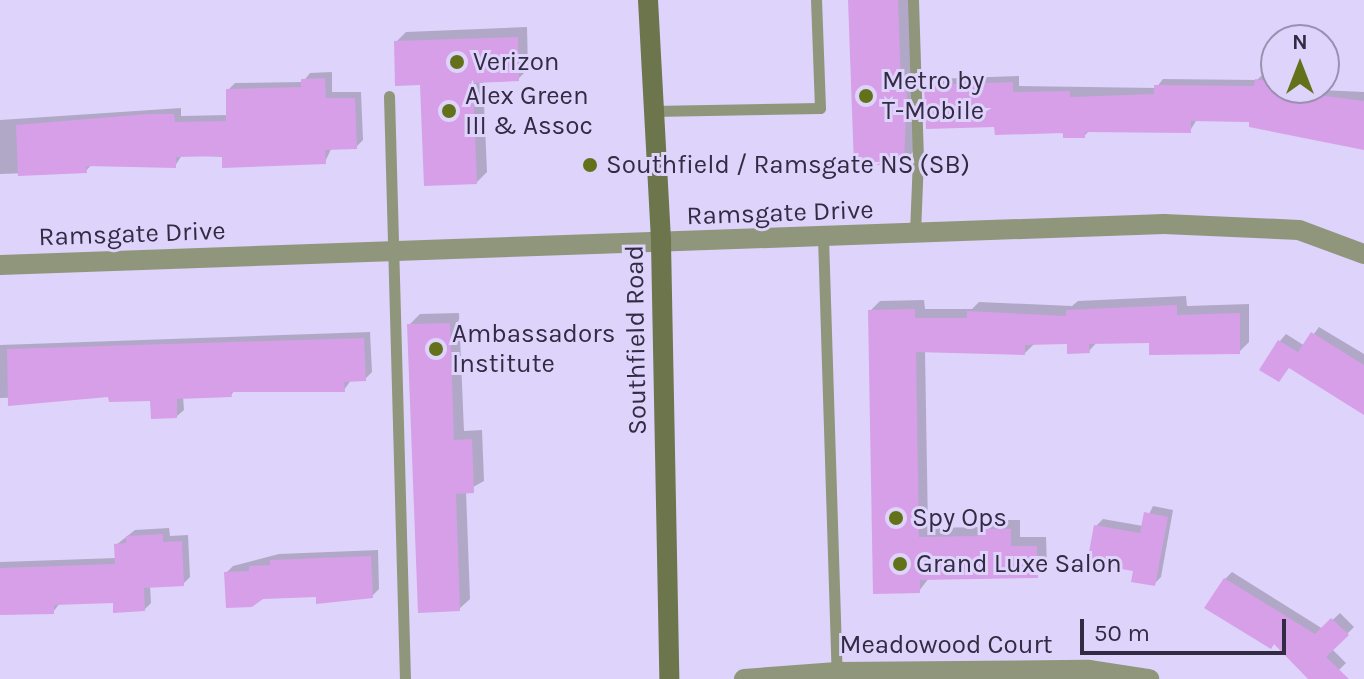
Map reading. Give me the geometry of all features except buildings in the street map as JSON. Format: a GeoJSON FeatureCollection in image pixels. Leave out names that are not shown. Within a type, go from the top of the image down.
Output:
{"type":"FeatureCollection","features":[{"type":"Feature","properties":{"kind":"main road","name":"Southfield Road"},"geometry":{"type":"LineString","coordinates":[[648,0],[661,243],[669,679]]}},
{"type":"Feature","properties":{"kind":"street","name":"Ramsgate Drive"},"geometry":{"type":"LineString","coordinates":[[0,265],[1254,224],[1313,233],[1364,254]]}},
{"type":"Feature","properties":{"kind":"street","name":"Meadowood Court"},"geometry":{"type":"LineString","coordinates":[[744,679],[837,672],[1089,670],[1149,679]]}},
{"type":"Feature","properties":{"kind":"lane"},"geometry":{"type":"LineString","coordinates":[[652,111],[820,108],[816,0]]}},
{"type":"Feature","properties":{"kind":"lane"},"geometry":{"type":"LineString","coordinates":[[913,0],[915,234]]}},
{"type":"Feature","properties":{"kind":"lane"},"geometry":{"type":"LineString","coordinates":[[389,96],[405,679]]}},
{"type":"Feature","properties":{"kind":"lane"},"geometry":{"type":"LineString","coordinates":[[823,237],[837,672]]}},
{"type":"Feature","properties":{"kind":"place","name":"Verizon"},"geometry":{"type":"Point","coordinates":[457,62]}},
{"type":"Feature","properties":{"kind":"place","name":"Metro by T-Mobile"},"geometry":{"type":"Point","coordinates":[866,96]}},
{"type":"Feature","properties":{"kind":"place","name":"Alex Green III & Assoc"},"geometry":{"type":"Point","coordinates":[449,111]}},
{"type":"Feature","properties":{"kind":"place","name":"Southfield / Ramsgate NS (SB)"},"geometry":{"type":"Point","coordinates":[590,165]}},
{"type":"Feature","properties":{"kind":"place","name":"Ambassadors Institute"},"geometry":{"type":"Point","coordinates":[436,349]}},
{"type":"Feature","properties":{"kind":"place","name":"Spy Ops"},"geometry":{"type":"Point","coordinates":[896,518]}},
{"type":"Feature","properties":{"kind":"place","name":"Grand Luxe Salon"},"geometry":{"type":"Point","coordinates":[900,564]}}]}
